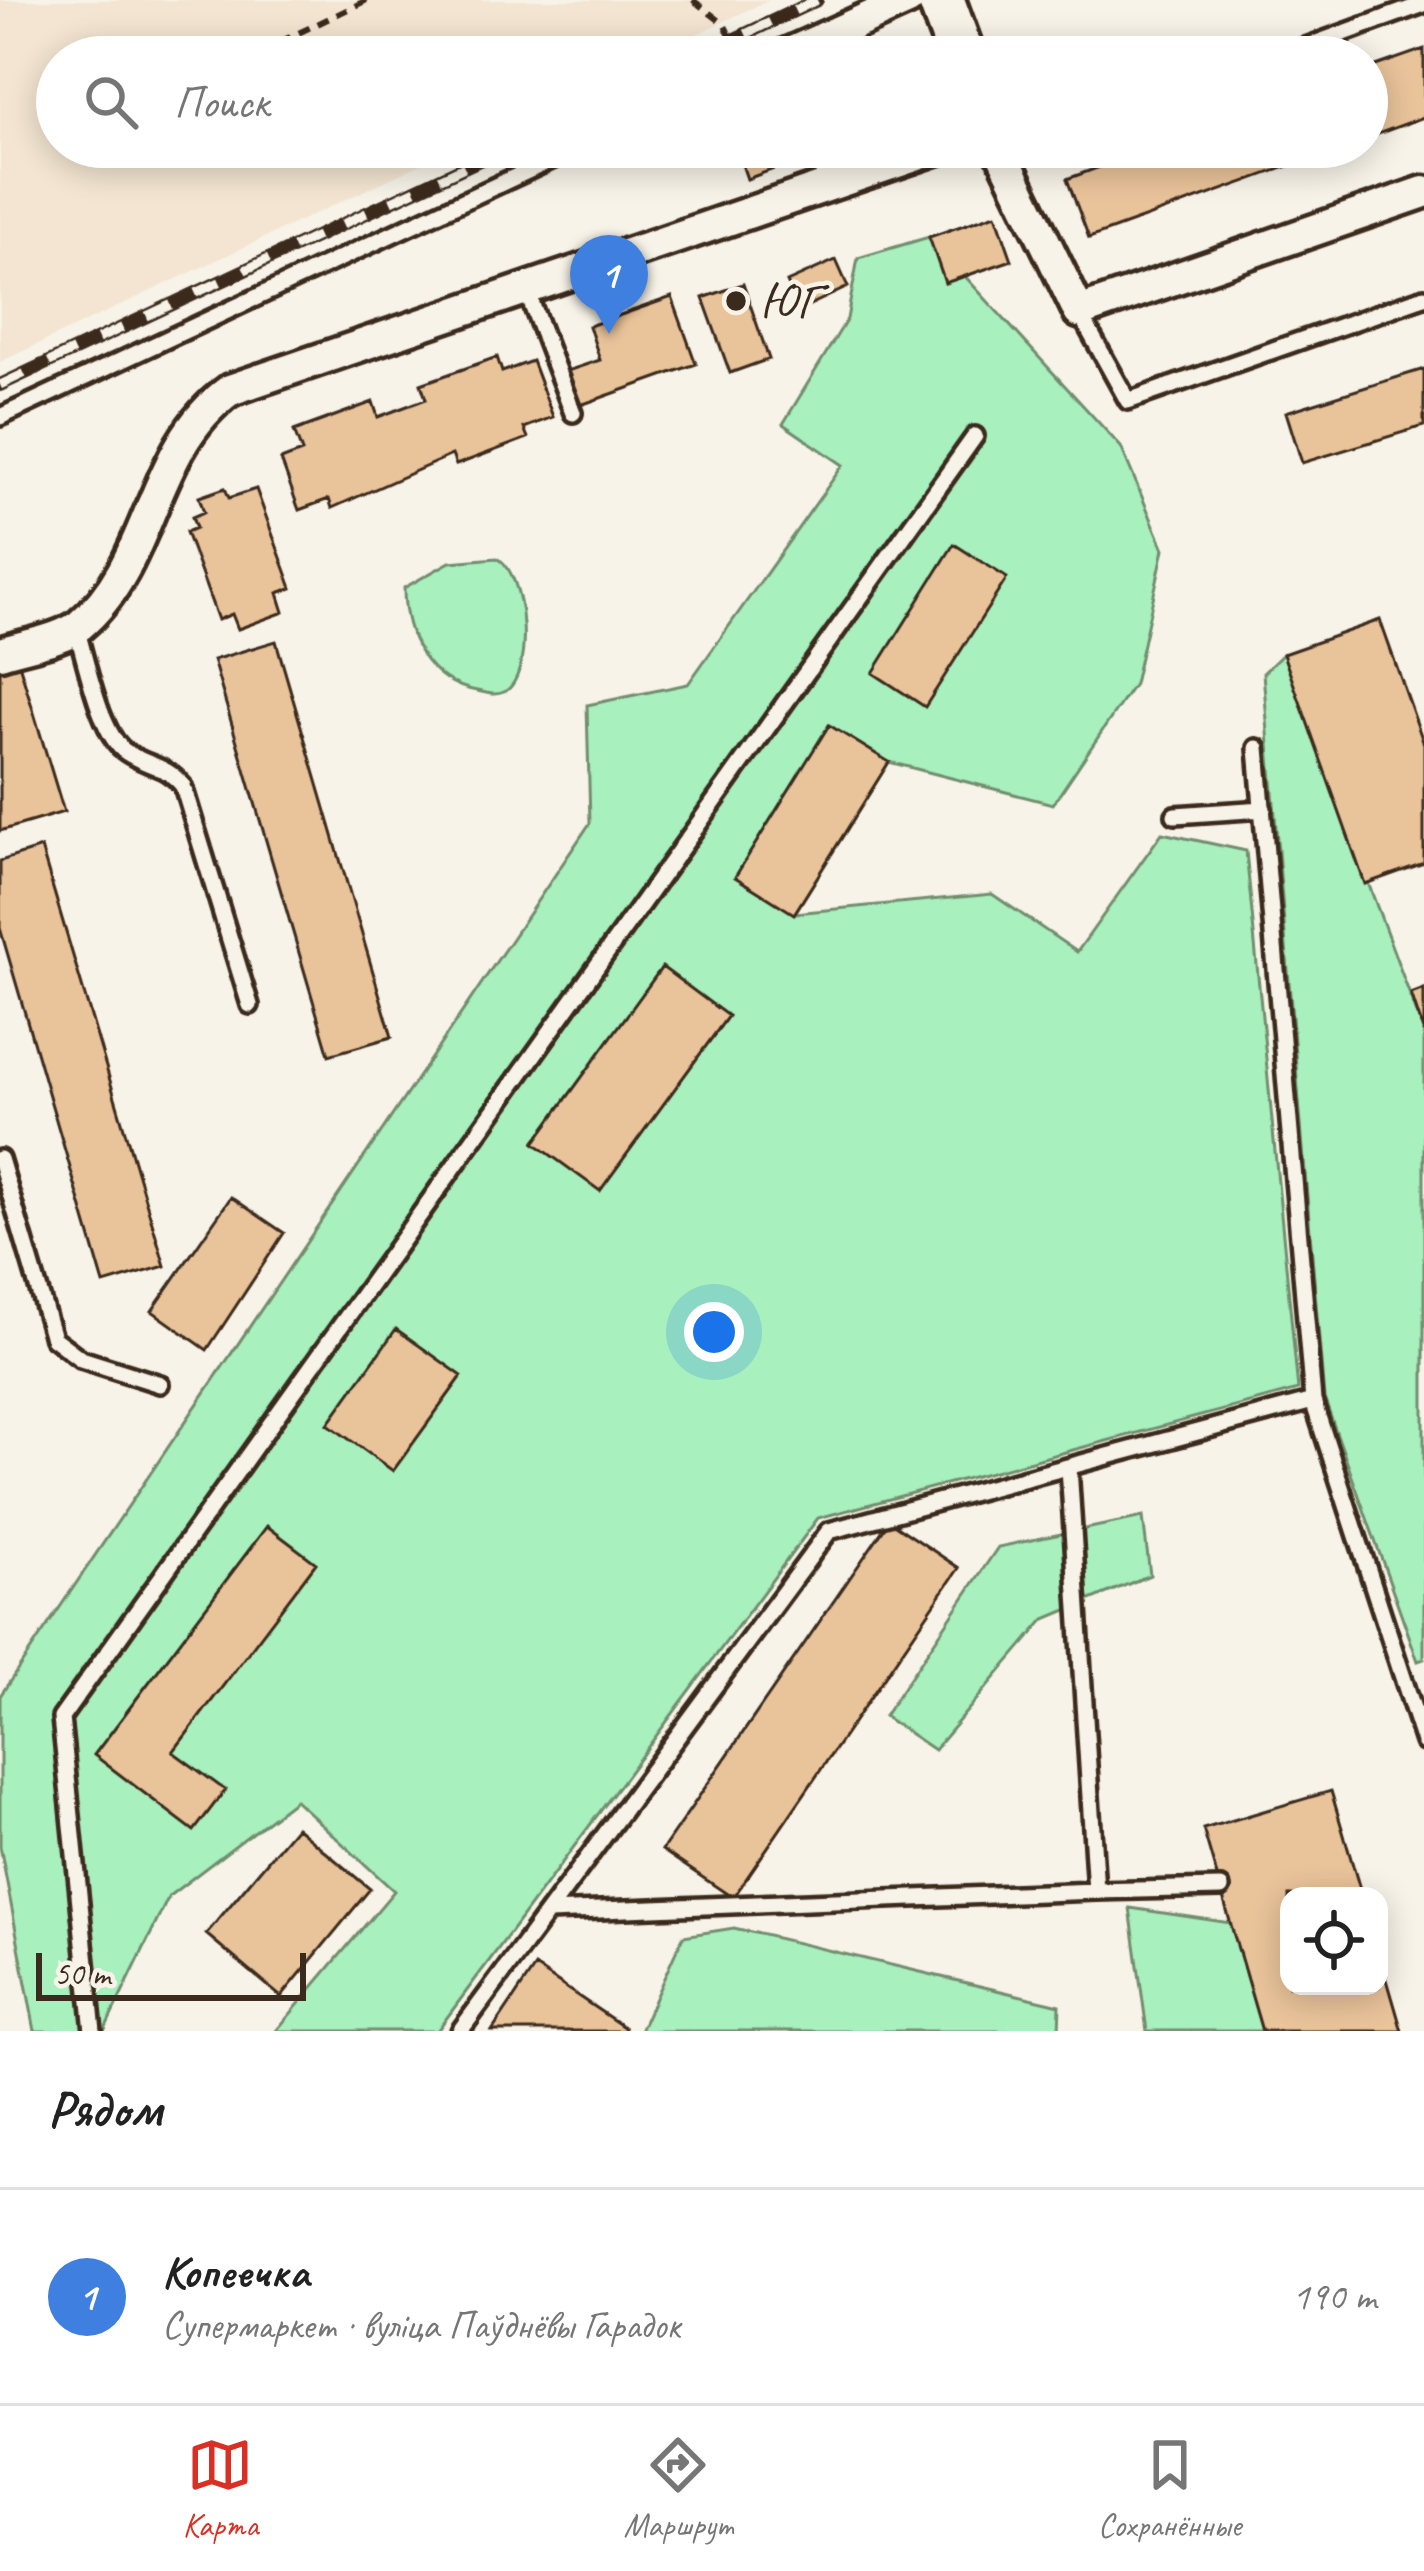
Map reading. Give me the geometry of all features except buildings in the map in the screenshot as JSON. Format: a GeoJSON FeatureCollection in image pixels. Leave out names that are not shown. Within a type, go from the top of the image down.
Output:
{"type":"FeatureCollection","features":[{"type":"Feature","properties":{"kind":"street"},"geometry":{"type":"LineString","coordinates":[[827,36],[908,0]]}},
{"type":"Feature","properties":{"kind":"street"},"geometry":{"type":"LineString","coordinates":[[940,0],[954,36]]}},
{"type":"Feature","properties":{"kind":"street"},"geometry":{"type":"LineString","coordinates":[[829,168],[836,183]]}},
{"type":"Feature","properties":{"kind":"street"},"geometry":{"type":"LineString","coordinates":[[0,652],[76,628],[124,565],[183,436],[230,390],[880,168]]}},
{"type":"Feature","properties":{"kind":"street"},"geometry":{"type":"LineString","coordinates":[[1009,168],[1079,312],[1424,192]]}},
{"type":"Feature","properties":{"kind":"lane"},"geometry":{"type":"LineString","coordinates":[[1336,36],[1424,4]]}},
{"type":"Feature","properties":{"kind":"lane"},"geometry":{"type":"LineString","coordinates":[[0,418],[534,168]]}},
{"type":"Feature","properties":{"kind":"lane"},"geometry":{"type":"LineString","coordinates":[[526,289],[573,413]]}},
{"type":"Feature","properties":{"kind":"lane"},"geometry":{"type":"LineString","coordinates":[[1079,312],[1128,401],[1424,297]]}},
{"type":"Feature","properties":{"kind":"lane"},"geometry":{"type":"LineString","coordinates":[[93,2031],[61,1718],[975,436]]}},
{"type":"Feature","properties":{"kind":"lane"},"geometry":{"type":"LineString","coordinates":[[76,628],[110,734],[122,749],[157,761],[183,786],[250,1005]]}},
{"type":"Feature","properties":{"kind":"lane"},"geometry":{"type":"LineString","coordinates":[[1257,748],[1313,1401],[1424,1742]]}},
{"type":"Feature","properties":{"kind":"lane"},"geometry":{"type":"LineString","coordinates":[[1175,815],[1263,809]]}},
{"type":"Feature","properties":{"kind":"lane"},"geometry":{"type":"LineString","coordinates":[[0,1159],[53,1338],[81,1359],[160,1384]]}},
{"type":"Feature","properties":{"kind":"lane"},"geometry":{"type":"LineString","coordinates":[[460,2031],[830,1531],[1313,1401]]}},
{"type":"Feature","properties":{"kind":"lane"},"geometry":{"type":"LineString","coordinates":[[1070,1467],[1096,1891]]}},
{"type":"Feature","properties":{"kind":"lane"},"geometry":{"type":"LineString","coordinates":[[548,1912],[1221,1888]]}},
{"type":"Feature","properties":{"kind":"path"},"geometry":{"type":"LineString","coordinates":[[292,36],[367,0]]}},
{"type":"Feature","properties":{"kind":"path"},"geometry":{"type":"LineString","coordinates":[[693,0],[724,23],[730,36]]}},
{"type":"Feature","properties":{"kind":"shaded area"},"geometry":{"type":"Polygon","coordinates":[[[0,0],[769,0],[693,36],[36,36],[36,168],[412,168],[0,362],[0,0]]]}},
{"type":"Feature","properties":{"kind":"green space"},"geometry":{"type":"Polygon","coordinates":[[[929,237],[1121,447],[1164,549],[1134,684],[1053,804],[889,762],[795,913],[992,894],[1077,952],[1162,833],[1246,851],[1298,1390],[818,1518],[437,2031],[276,2031],[394,1891],[295,1800],[169,1896],[104,2031],[35,2031],[0,1846],[0,1696],[590,823],[587,705],[688,684],[843,465],[783,424],[847,319],[858,258],[929,237]]]}},
{"type":"Feature","properties":{"kind":"green space"},"geometry":{"type":"Polygon","coordinates":[[[497,558],[515,583],[523,646],[514,682],[494,694],[460,686],[432,667],[408,623],[404,588],[450,562],[497,558]]]}},
{"type":"Feature","properties":{"kind":"green space"},"geometry":{"type":"Polygon","coordinates":[[[1283,654],[1424,1033],[1424,1659],[1418,1661],[1324,1398],[1263,673],[1283,654]]]}},
{"type":"Feature","properties":{"kind":"green space"},"geometry":{"type":"Polygon","coordinates":[[[1143,1517],[1150,1575],[1045,1619],[934,1750],[884,1716],[998,1547],[1143,1517]]]}},
{"type":"Feature","properties":{"kind":"green space"},"geometry":{"type":"Polygon","coordinates":[[[1130,1908],[1231,1923],[1262,2031],[1147,2031],[1130,1908]]]}},
{"type":"Feature","properties":{"kind":"green space"},"geometry":{"type":"Polygon","coordinates":[[[734,1928],[1060,2005],[1059,2031],[640,2031],[683,1936],[734,1928]]]}},
{"type":"Feature","properties":{"kind":"railway"},"geometry":{"type":"LineString","coordinates":[[741,36],[817,0]]}},
{"type":"Feature","properties":{"kind":"railway"},"geometry":{"type":"LineString","coordinates":[[0,385],[462,168]]}},
{"type":"Feature","properties":{"kind":"place","name":"ЮГ"},"geometry":{"type":"Point","coordinates":[736,301]}},
{"type":"Feature","properties":{"kind":"place","name":"Копеечка"},"geometry":{"type":"Point","coordinates":[609,334]}}]}
